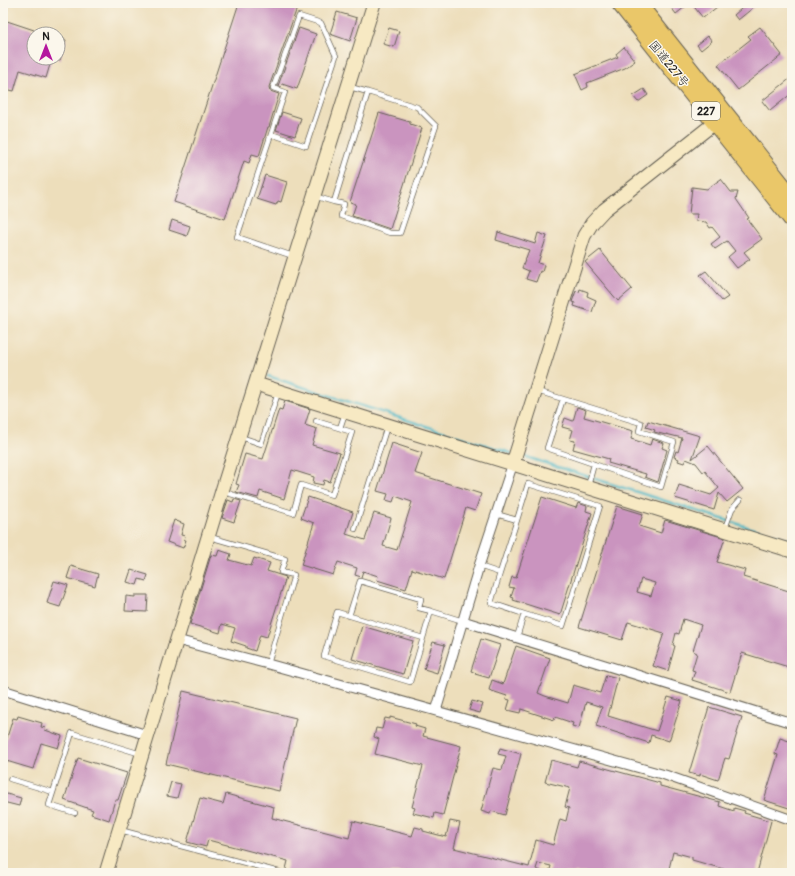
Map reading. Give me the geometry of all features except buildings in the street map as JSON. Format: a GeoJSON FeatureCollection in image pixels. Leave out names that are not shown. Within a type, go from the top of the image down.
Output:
{"type":"FeatureCollection","features":[{"type":"Feature","properties":{"kind":"highway","name":"国道227号"},"geometry":{"type":"LineString","coordinates":[[620,3],[792,198]]}},
{"type":"Feature","properties":{"kind":"highway","name":"国道227号"},"geometry":{"type":"LineString","coordinates":[[637,3],[792,219]]}},
{"type":"Feature","properties":{"kind":"street"},"geometry":{"type":"LineString","coordinates":[[106,873],[294,256],[374,3]]}},
{"type":"Feature","properties":{"kind":"street"},"geometry":{"type":"LineString","coordinates":[[436,711],[479,566],[584,236],[592,223],[604,210],[720,118]]}},
{"type":"Feature","properties":{"kind":"street"},"geometry":{"type":"LineString","coordinates":[[256,384],[388,425],[514,457],[588,484],[726,527],[792,550]]}},
{"type":"Feature","properties":{"kind":"street"},"geometry":{"type":"LineString","coordinates":[[463,621],[792,723]]}},
{"type":"Feature","properties":{"kind":"street"},"geometry":{"type":"LineString","coordinates":[[177,640],[665,774],[792,820]]}},
{"type":"Feature","properties":{"kind":"street"},"geometry":{"type":"LineString","coordinates":[[3,690],[148,736]]}},
{"type":"Feature","properties":{"kind":"lane"},"geometry":{"type":"LineString","coordinates":[[271,134],[306,146],[336,56],[321,23],[299,16],[273,88],[285,92],[271,134],[237,237],[294,256]]}},
{"type":"Feature","properties":{"kind":"lane"},"geometry":{"type":"LineString","coordinates":[[314,196],[344,204],[341,216],[390,233],[400,233],[436,126],[417,107],[348,86]]}},
{"type":"Feature","properties":{"kind":"lane"},"geometry":{"type":"LineString","coordinates":[[334,202],[368,92]]}},
{"type":"Feature","properties":{"kind":"lane"},"geometry":{"type":"LineString","coordinates":[[536,390],[641,423],[639,431],[674,442],[662,488],[547,448],[563,399]]}},
{"type":"Feature","properties":{"kind":"lane"},"geometry":{"type":"LineString","coordinates":[[239,436],[261,444],[278,391]]}},
{"type":"Feature","properties":{"kind":"lane"},"geometry":{"type":"LineString","coordinates":[[340,428],[345,412]]}},
{"type":"Feature","properties":{"kind":"lane"},"geometry":{"type":"LineString","coordinates":[[222,491],[293,512],[301,485],[332,495],[352,432],[316,421]]}},
{"type":"Feature","properties":{"kind":"lane"},"geometry":{"type":"LineString","coordinates":[[355,530],[388,425]]}},
{"type":"Feature","properties":{"kind":"lane"},"geometry":{"type":"LineString","coordinates":[[588,484],[594,464]]}},
{"type":"Feature","properties":{"kind":"lane"},"geometry":{"type":"LineString","coordinates":[[528,484],[600,506],[563,626],[491,603],[500,573],[528,484]]}},
{"type":"Feature","properties":{"kind":"lane"},"geometry":{"type":"LineString","coordinates":[[726,527],[732,509],[740,500]]}},
{"type":"Feature","properties":{"kind":"lane"},"geometry":{"type":"LineString","coordinates":[[496,514],[517,520]]}},
{"type":"Feature","properties":{"kind":"lane"},"geometry":{"type":"LineString","coordinates":[[208,536],[285,559],[281,572],[294,575],[268,664]]}},
{"type":"Feature","properties":{"kind":"lane"},"geometry":{"type":"LineString","coordinates":[[479,566],[500,573]]}},
{"type":"Feature","properties":{"kind":"lane"},"geometry":{"type":"LineString","coordinates":[[349,616],[360,581],[421,599],[419,608],[463,621]]}},
{"type":"Feature","properties":{"kind":"lane"},"geometry":{"type":"LineString","coordinates":[[423,638],[337,612],[324,656],[410,682],[431,612]]}},
{"type":"Feature","properties":{"kind":"lane"},"geometry":{"type":"LineString","coordinates":[[517,637],[524,614]]}},
{"type":"Feature","properties":{"kind":"lane"},"geometry":{"type":"LineString","coordinates":[[75,813],[49,805],[72,733],[142,755]]}},
{"type":"Feature","properties":{"kind":"lane"},"geometry":{"type":"LineString","coordinates":[[10,779],[53,792]]}},
{"type":"Feature","properties":{"kind":"lane"},"geometry":{"type":"LineString","coordinates":[[119,830],[279,873]]}},
{"type":"Feature","properties":{"kind":"waterway"},"geometry":{"type":"LineString","coordinates":[[268,376],[511,453]]}},
{"type":"Feature","properties":{"kind":"waterway"},"geometry":{"type":"LineString","coordinates":[[520,455],[792,541]]}}]}
